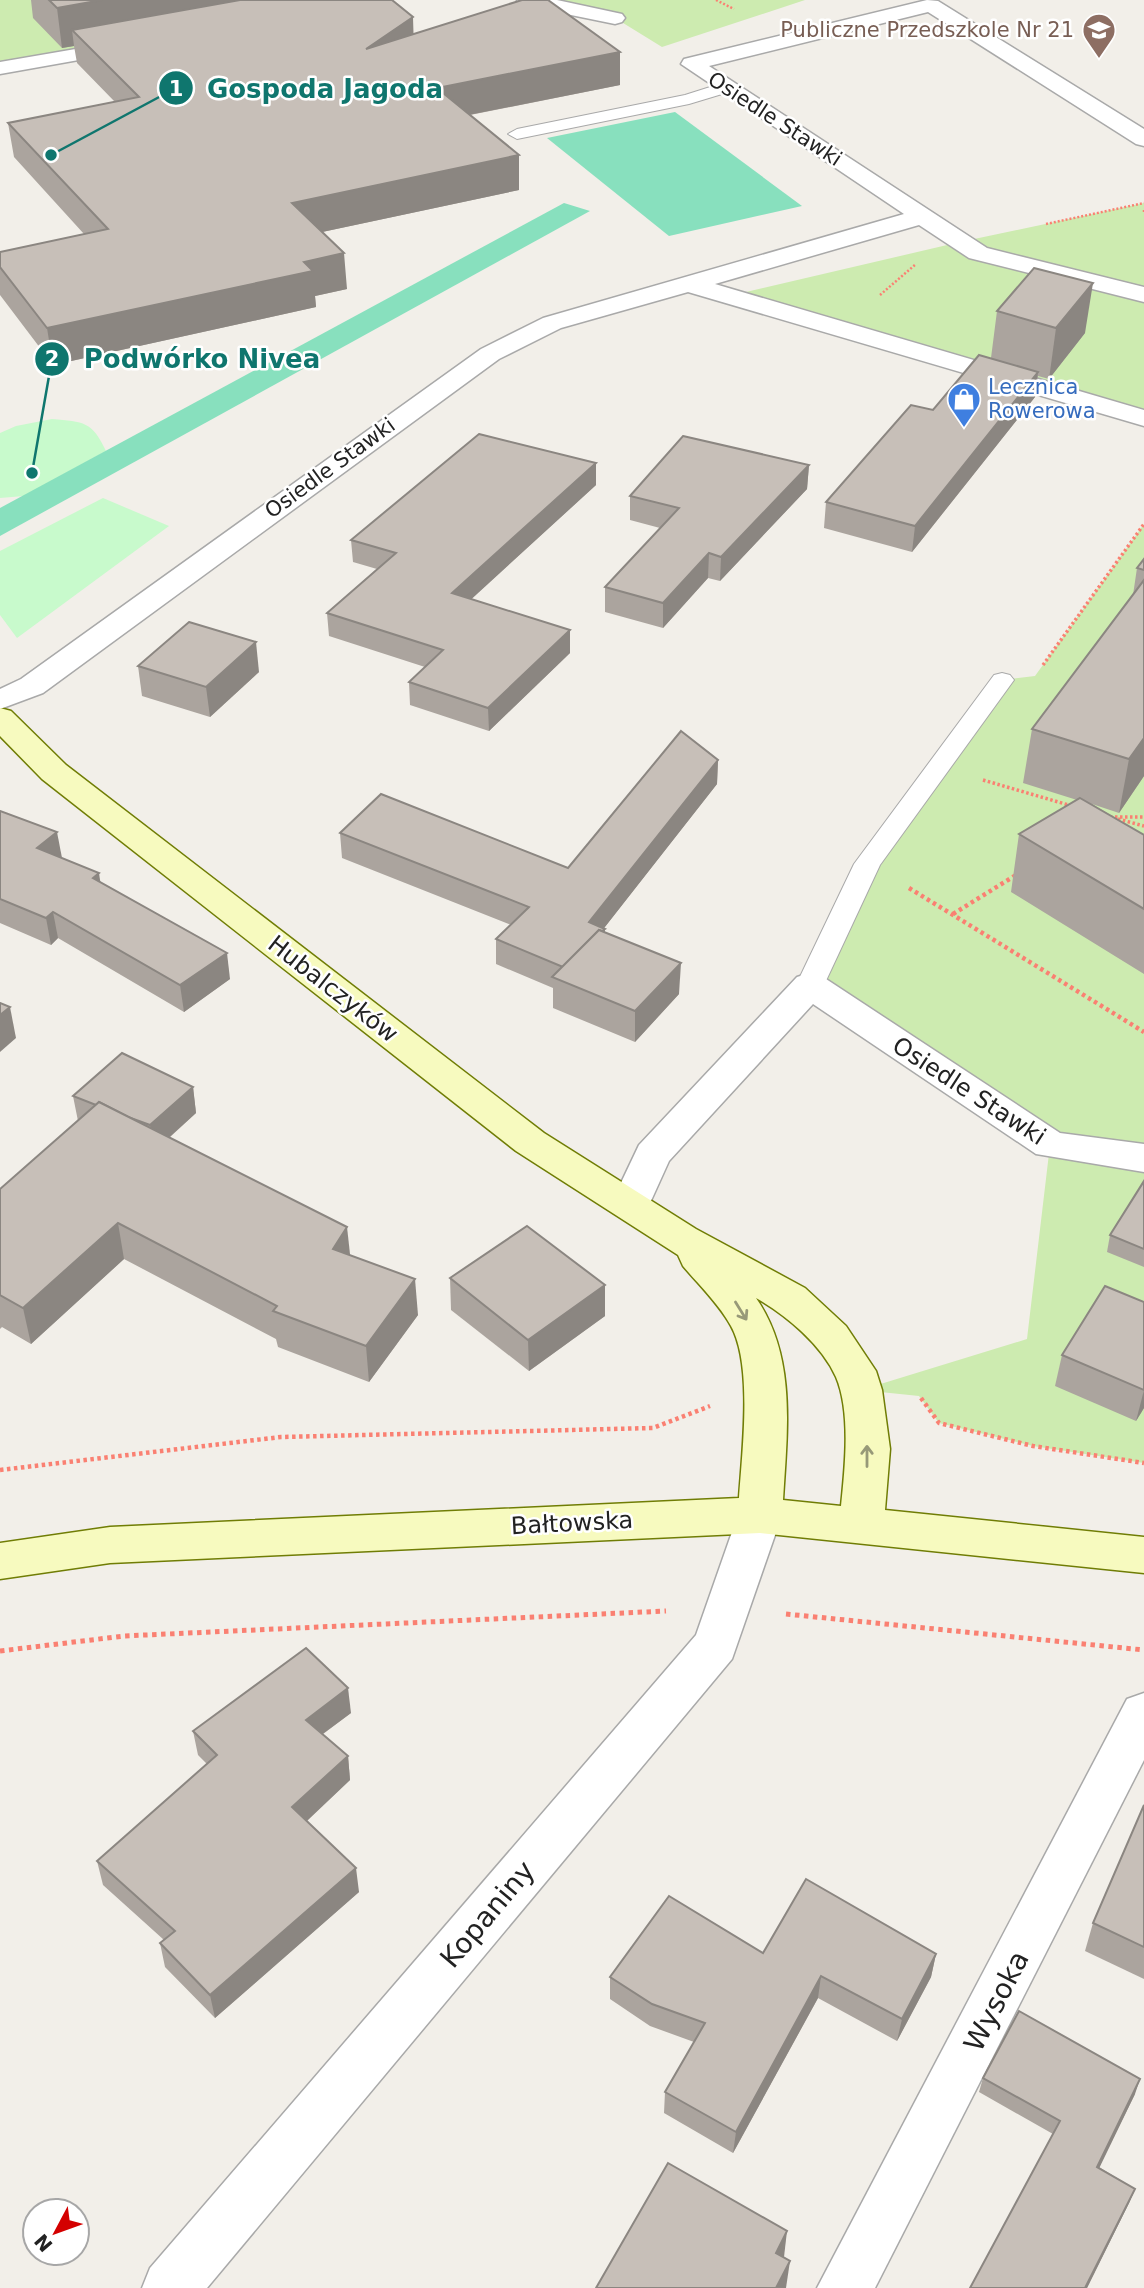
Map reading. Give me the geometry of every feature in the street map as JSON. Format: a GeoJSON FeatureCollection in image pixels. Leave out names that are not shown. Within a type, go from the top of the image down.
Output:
{"type":"FeatureCollection","features":[{"type":"Feature","properties":{"kind":"street"},"geometry":{"type":"LineString","coordinates":[[527,0],[615,18]]}},
{"type":"Feature","properties":{"kind":"street","name":"Osiedle Stawki"},"geometry":{"type":"LineString","coordinates":[[1144,139],[931,5],[692,64],[978,253],[1144,295]]}},
{"type":"Feature","properties":{"kind":"street"},"geometry":{"type":"LineString","coordinates":[[0,68],[149,42]]}},
{"type":"Feature","properties":{"kind":"street","name":"Osiedle Stawki"},"geometry":{"type":"LineString","coordinates":[[0,700],[32,686],[490,354],[552,323],[924,216]]}},
{"type":"Feature","properties":{"kind":"street"},"geometry":{"type":"LineString","coordinates":[[684,283],[1144,418]]}},
{"type":"Feature","properties":{"kind":"street","name":"Hubalczyków"},"geometry":{"type":"LineString","coordinates":[[0,718],[54,772],[530,1142],[682,1239],[791,1299],[831,1337],[855,1371],[861,1390],[868,1450],[862,1524]]}},
{"type":"Feature","properties":{"kind":"street"},"geometry":{"type":"LineString","coordinates":[[631,1204],[653,1155],[810,985]]}},
{"type":"Feature","properties":{"kind":"street","name":"Osiedle Stawki"},"geometry":{"type":"LineString","coordinates":[[810,985],[1050,1145],[1144,1158]]}},
{"type":"Feature","properties":{"kind":"street","name":"Hubalczyków"},"geometry":{"type":"LineString","coordinates":[[682,1239],[730,1294],[754,1332],[763,1381],[760,1515]]}},
{"type":"Feature","properties":{"kind":"street","name":"Bałtowska"},"geometry":{"type":"LineString","coordinates":[[0,1560],[110,1545],[760,1515],[1144,1555]]}},
{"type":"Feature","properties":{"kind":"street","name":"Kopaniny"},"geometry":{"type":"LineString","coordinates":[[170,2288],[716,1645],[760,1515]]}},
{"type":"Feature","properties":{"kind":"street","name":"Wysoka"},"geometry":{"type":"LineString","coordinates":[[845,2288],[1144,1713]]}},
{"type":"Feature","properties":{"kind":"lane"},"geometry":{"type":"LineString","coordinates":[[517,134],[689,99],[726,87]]}},
{"type":"Feature","properties":{"kind":"lane"},"geometry":{"type":"LineString","coordinates":[[810,985],[867,864],[1002,680]]}},
{"type":"Feature","properties":{"kind":"path"},"geometry":{"type":"LineString","coordinates":[[960,242],[1144,203]]}},
{"type":"Feature","properties":{"kind":"path"},"geometry":{"type":"LineString","coordinates":[[840,329],[925,256]]}},
{"type":"Feature","properties":{"kind":"path"},"geometry":{"type":"LineString","coordinates":[[1002,680],[1035,676],[1144,524]]}},
{"type":"Feature","properties":{"kind":"path"},"geometry":{"type":"LineString","coordinates":[[938,767],[1084,809]]}},
{"type":"Feature","properties":{"kind":"path"},"geometry":{"type":"LineString","coordinates":[[1097,813],[1144,826]]}},
{"type":"Feature","properties":{"kind":"path"},"geometry":{"type":"LineString","coordinates":[[1099,824],[1110,817],[1144,817]]}},
{"type":"Feature","properties":{"kind":"path"},"geometry":{"type":"LineString","coordinates":[[867,864],[1144,1032]]}},
{"type":"Feature","properties":{"kind":"path"},"geometry":{"type":"LineString","coordinates":[[953,914],[1021,872]]}},
{"type":"Feature","properties":{"kind":"path"},"geometry":{"type":"LineString","coordinates":[[0,1470],[281,1437],[653,1428],[717,1403],[725,1377],[763,1381]]}},
{"type":"Feature","properties":{"kind":"path"},"geometry":{"type":"LineString","coordinates":[[861,1390],[919,1395],[939,1423],[1032,1446],[1144,1463]]}},
{"type":"Feature","properties":{"kind":"path"},"geometry":{"type":"LineString","coordinates":[[0,1651],[124,1636],[729,1608],[1144,1650]]}},
{"type":"Feature","properties":{"kind":"green space"},"geometry":{"type":"Polygon","coordinates":[[[0,0],[371,0],[0,68],[0,0]]]}},
{"type":"Feature","properties":{"kind":"green space"},"geometry":{"type":"Polygon","coordinates":[[[527,0],[805,0],[662,47],[615,18],[527,0]]]}},
{"type":"Feature","properties":{"kind":"green space"},"geometry":{"type":"Polygon","coordinates":[[[675,112],[802,206],[669,236],[547,138],[675,112]]]}},
{"type":"Feature","properties":{"kind":"green space"},"geometry":{"type":"Polygon","coordinates":[[[564,203],[590,211],[0,536],[0,508],[564,203]]]}},
{"type":"Feature","properties":{"kind":"green space"},"geometry":{"type":"Polygon","coordinates":[[[1144,203],[1144,418],[729,296],[960,242],[1144,203]]]}},
{"type":"Feature","properties":{"kind":"green space"},"geometry":{"type":"Polygon","coordinates":[[[52,419],[86,425],[96,434],[106,451],[24,496],[0,498],[0,433],[16,426],[52,419]]]}},
{"type":"Feature","properties":{"kind":"green space"},"geometry":{"type":"Polygon","coordinates":[[[103,498],[169,526],[17,638],[0,615],[0,551],[103,498]]]}},
{"type":"Feature","properties":{"kind":"green space"},"geometry":{"type":"Polygon","coordinates":[[[1144,524],[1144,1463],[1033,1446],[939,1423],[919,1396],[861,1390],[1027,1339],[1050,1145],[810,985],[867,864],[1002,680],[1035,676],[1144,524]]]}},
{"type":"Feature","properties":{"kind":"building"},"geometry":{"type":"Polygon","coordinates":[[[49,0],[102,0],[57,8],[49,0]]]}},
{"type":"Feature","properties":{"kind":"building"},"geometry":{"type":"Polygon","coordinates":[[[240,0],[392,0],[413,17],[366,49],[522,0],[548,0],[620,52],[437,88],[519,155],[292,203],[344,253],[304,262],[313,271],[47,328],[0,267],[0,252],[108,229],[8,123],[139,97],[72,30],[240,0]]]}},
{"type":"Feature","properties":{"kind":"building"},"geometry":{"type":"Polygon","coordinates":[[[1034,268],[1093,283],[1056,328],[997,311],[1034,268]]]}},
{"type":"Feature","properties":{"kind":"building"},"geometry":{"type":"Polygon","coordinates":[[[979,355],[1038,372],[915,526],[826,502],[911,405],[933,410],[979,355]]]}},
{"type":"Feature","properties":{"kind":"building"},"geometry":{"type":"Polygon","coordinates":[[[479,434],[596,463],[452,593],[570,630],[488,708],[409,682],[443,650],[327,613],[396,553],[351,540],[479,434]]]}},
{"type":"Feature","properties":{"kind":"building"},"geometry":{"type":"Polygon","coordinates":[[[683,436],[809,465],[721,557],[709,553],[663,603],[605,587],[679,508],[630,496],[683,436]]]}},
{"type":"Feature","properties":{"kind":"building"},"geometry":{"type":"Polygon","coordinates":[[[1144,559],[1144,570],[1137,568],[1144,559]]]}},
{"type":"Feature","properties":{"kind":"building"},"geometry":{"type":"Polygon","coordinates":[[[1144,580],[1144,738],[1129,759],[1032,729],[1144,580]]]}},
{"type":"Feature","properties":{"kind":"building"},"geometry":{"type":"Polygon","coordinates":[[[189,622],[256,642],[206,687],[138,666],[189,622]]]}},
{"type":"Feature","properties":{"kind":"building"},"geometry":{"type":"Polygon","coordinates":[[[681,731],[718,760],[589,922],[605,929],[599,930],[563,967],[496,939],[529,907],[340,833],[381,794],[568,868],[681,731]]]}},
{"type":"Feature","properties":{"kind":"building"},"geometry":{"type":"Polygon","coordinates":[[[1080,798],[1144,835],[1144,909],[1019,834],[1080,798]]]}},
{"type":"Feature","properties":{"kind":"building"},"geometry":{"type":"Polygon","coordinates":[[[0,811],[57,832],[37,848],[99,873],[93,878],[227,953],[180,985],[53,912],[46,918],[0,899],[0,811]]]}},
{"type":"Feature","properties":{"kind":"building"},"geometry":{"type":"Polygon","coordinates":[[[599,930],[681,963],[635,1011],[552,977],[599,930]]]}},
{"type":"Feature","properties":{"kind":"building"},"geometry":{"type":"Polygon","coordinates":[[[0,1003],[10,1007],[0,1015],[0,1003]]]}},
{"type":"Feature","properties":{"kind":"building"},"geometry":{"type":"Polygon","coordinates":[[[122,1053],[193,1087],[150,1125],[99,1102],[96,1105],[73,1096],[122,1053]]]}},
{"type":"Feature","properties":{"kind":"building"},"geometry":{"type":"Polygon","coordinates":[[[99,1102],[347,1227],[333,1249],[415,1279],[366,1346],[273,1311],[277,1306],[118,1223],[23,1308],[0,1295],[0,1189],[99,1102]]]}},
{"type":"Feature","properties":{"kind":"building"},"geometry":{"type":"Polygon","coordinates":[[[1144,1181],[1144,1249],[1110,1235],[1144,1181]]]}},
{"type":"Feature","properties":{"kind":"building"},"geometry":{"type":"Polygon","coordinates":[[[527,1226],[605,1285],[528,1340],[450,1278],[527,1226]]]}},
{"type":"Feature","properties":{"kind":"building"},"geometry":{"type":"Polygon","coordinates":[[[1105,1286],[1144,1302],[1144,1390],[1062,1355],[1105,1286]]]}},
{"type":"Feature","properties":{"kind":"building"},"geometry":{"type":"Polygon","coordinates":[[[306,1648],[348,1688],[306,1720],[348,1756],[292,1807],[356,1868],[210,1995],[160,1943],[175,1931],[97,1861],[217,1755],[193,1731],[306,1648]]]}},
{"type":"Feature","properties":{"kind":"building"},"geometry":{"type":"Polygon","coordinates":[[[1144,1805],[1144,1947],[1093,1923],[1144,1805]]]}},
{"type":"Feature","properties":{"kind":"building"},"geometry":{"type":"Polygon","coordinates":[[[806,1879],[936,1954],[902,2019],[821,1976],[736,2132],[665,2092],[705,2023],[652,2004],[610,1977],[669,1896],[763,1953],[806,1879]]]}},
{"type":"Feature","properties":{"kind":"building"},"geometry":{"type":"Polygon","coordinates":[[[1019,2011],[1140,2079],[1097,2167],[1135,2189],[1085,2288],[970,2288],[1060,2121],[983,2078],[1019,2011]]]}},
{"type":"Feature","properties":{"kind":"building"},"geometry":{"type":"Polygon","coordinates":[[[668,2163],[787,2231],[776,2253],[790,2261],[776,2288],[596,2288],[668,2163]]]}},
{"type":"Feature","properties":{"kind":"place","name":"Publiczne Przedszkole Nr 21"},"geometry":{"type":"Point","coordinates":[1099,60]}},
{"type":"Feature","properties":{"kind":"place","name":"Gospoda Jagoda"},"geometry":{"type":"Point","coordinates":[51,155]}},
{"type":"Feature","properties":{"kind":"place","name":"Lecznica Rowerowa"},"geometry":{"type":"Point","coordinates":[964,429]}},
{"type":"Feature","properties":{"kind":"place","name":"Podwórko Nivea"},"geometry":{"type":"Point","coordinates":[32,473]}}]}
